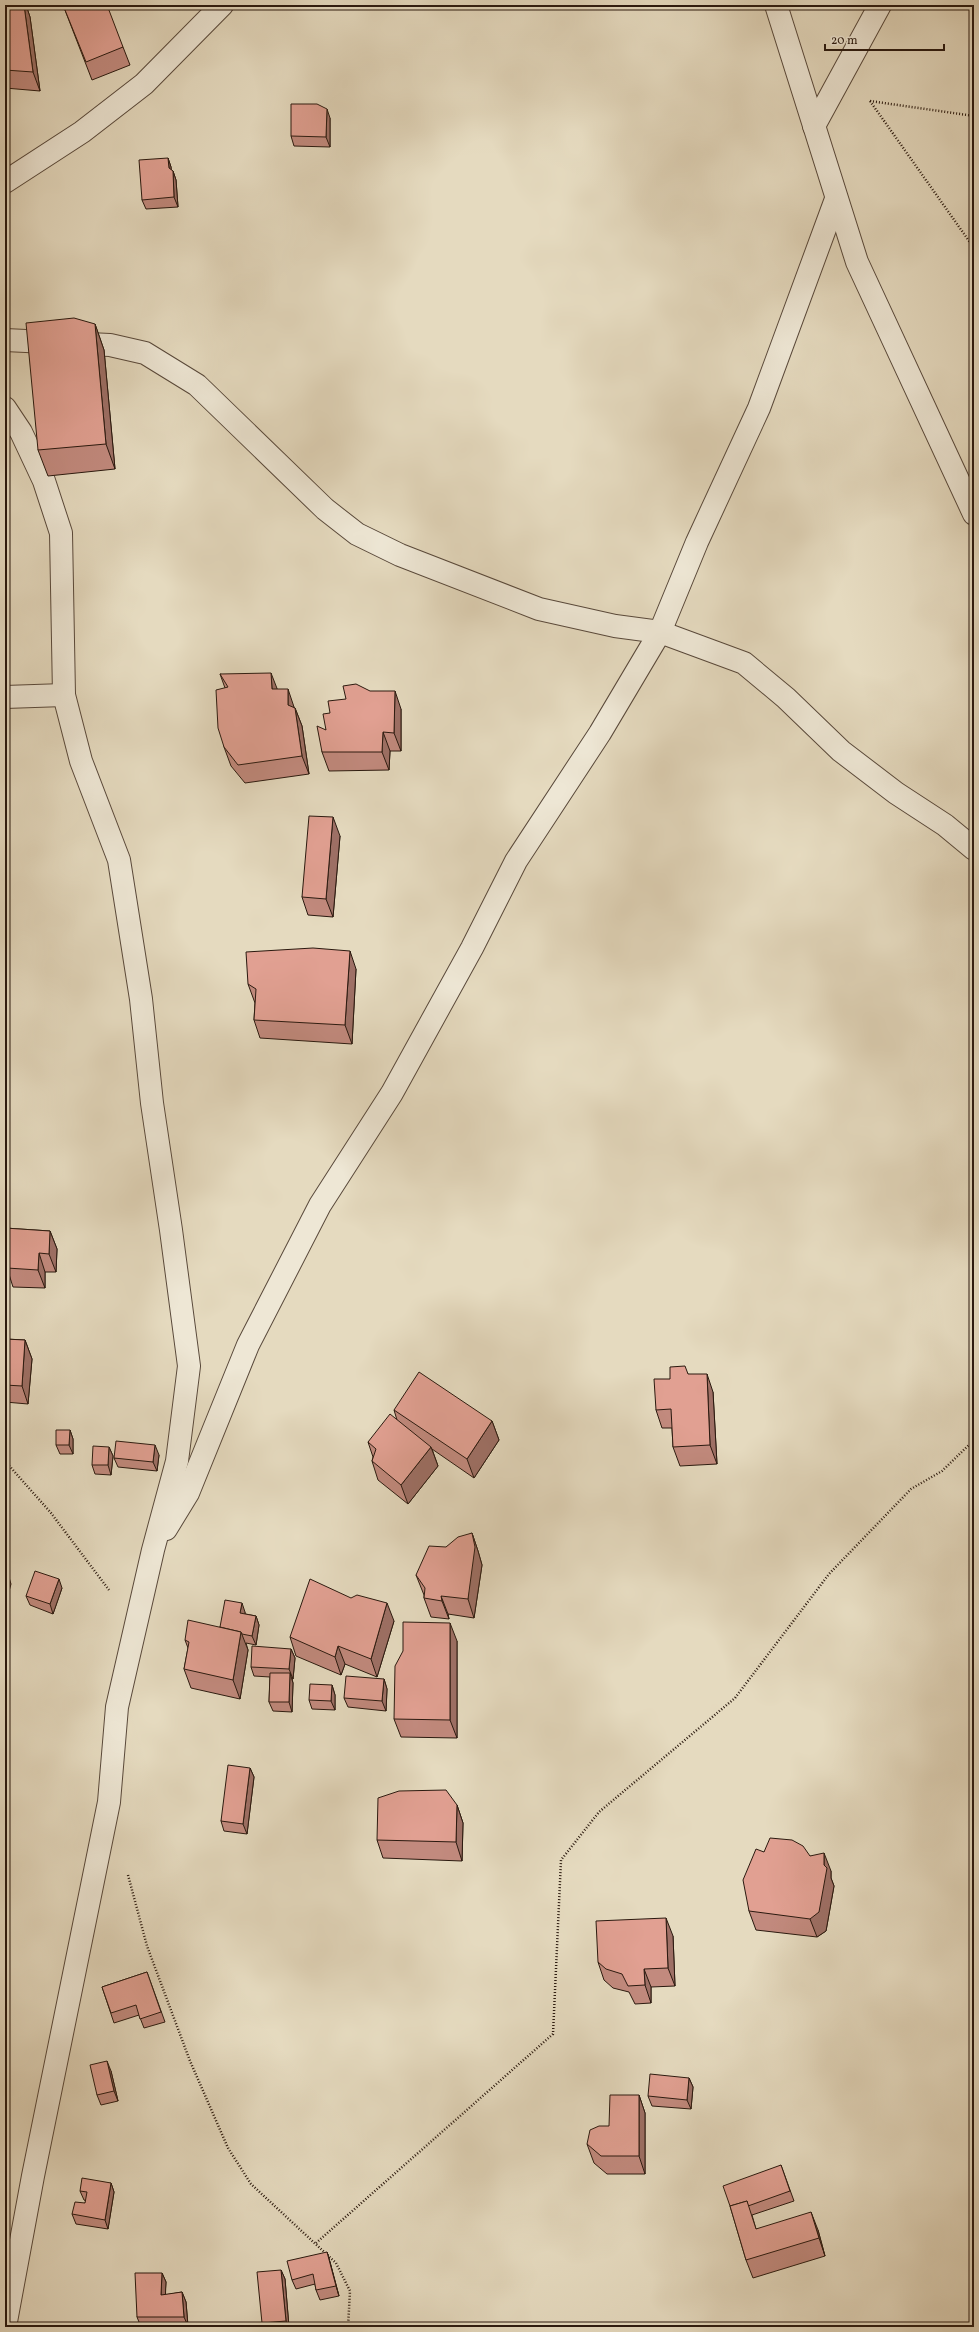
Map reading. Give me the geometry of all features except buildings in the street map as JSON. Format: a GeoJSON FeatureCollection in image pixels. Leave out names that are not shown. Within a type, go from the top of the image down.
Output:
{"type":"FeatureCollection","features":[{"type":"Feature","properties":{"kind":"street"},"geometry":{"type":"LineString","coordinates":[[5,182],[82,132],[144,84],[222,5]]}},
{"type":"Feature","properties":{"kind":"street"},"geometry":{"type":"LineString","coordinates":[[776,5],[857,262],[974,514]]}},
{"type":"Feature","properties":{"kind":"street"},"geometry":{"type":"LineString","coordinates":[[814,126],[880,5]]}},
{"type":"Feature","properties":{"kind":"street"},"geometry":{"type":"LineString","coordinates":[[153,1550],[188,1493],[248,1345],[320,1205],[392,1093],[472,948],[516,861],[600,733],[660,632],[697,542],[759,408],[836,199]]}},
{"type":"Feature","properties":{"kind":"street"},"geometry":{"type":"LineString","coordinates":[[5,340],[110,345],[145,353],[197,385],[309,494],[357,534],[400,555],[539,609],[615,626],[660,632],[744,663],[786,698],[841,751],[896,792],[945,824],[974,849]]}},
{"type":"Feature","properties":{"kind":"street"},"geometry":{"type":"LineString","coordinates":[[5,408],[21,432],[44,481],[61,534],[64,695],[81,762],[119,860],[141,999],[152,1103],[189,1366],[177,1461],[153,1550],[117,1707],[107,1810],[33,2176],[5,2327]]}},
{"type":"Feature","properties":{"kind":"street"},"geometry":{"type":"LineString","coordinates":[[5,697],[64,695]]}},
{"type":"Feature","properties":{"kind":"path"},"geometry":{"type":"LineString","coordinates":[[830,95],[974,116]]}},
{"type":"Feature","properties":{"kind":"path"},"geometry":{"type":"LineString","coordinates":[[870,101],[974,248]]}},
{"type":"Feature","properties":{"kind":"path"},"geometry":{"type":"LineString","coordinates":[[316,2243],[553,2034],[561,1860],[598,1812],[735,1698],[829,1574],[911,1489],[942,1471],[974,1440]]}},
{"type":"Feature","properties":{"kind":"path"},"geometry":{"type":"LineString","coordinates":[[5,1461],[51,1513],[136,1626]]}},
{"type":"Feature","properties":{"kind":"path"},"geometry":{"type":"LineString","coordinates":[[127,1870],[153,1961],[190,2060],[228,2148],[251,2184],[336,2263],[350,2291],[348,2327]]}}]}
